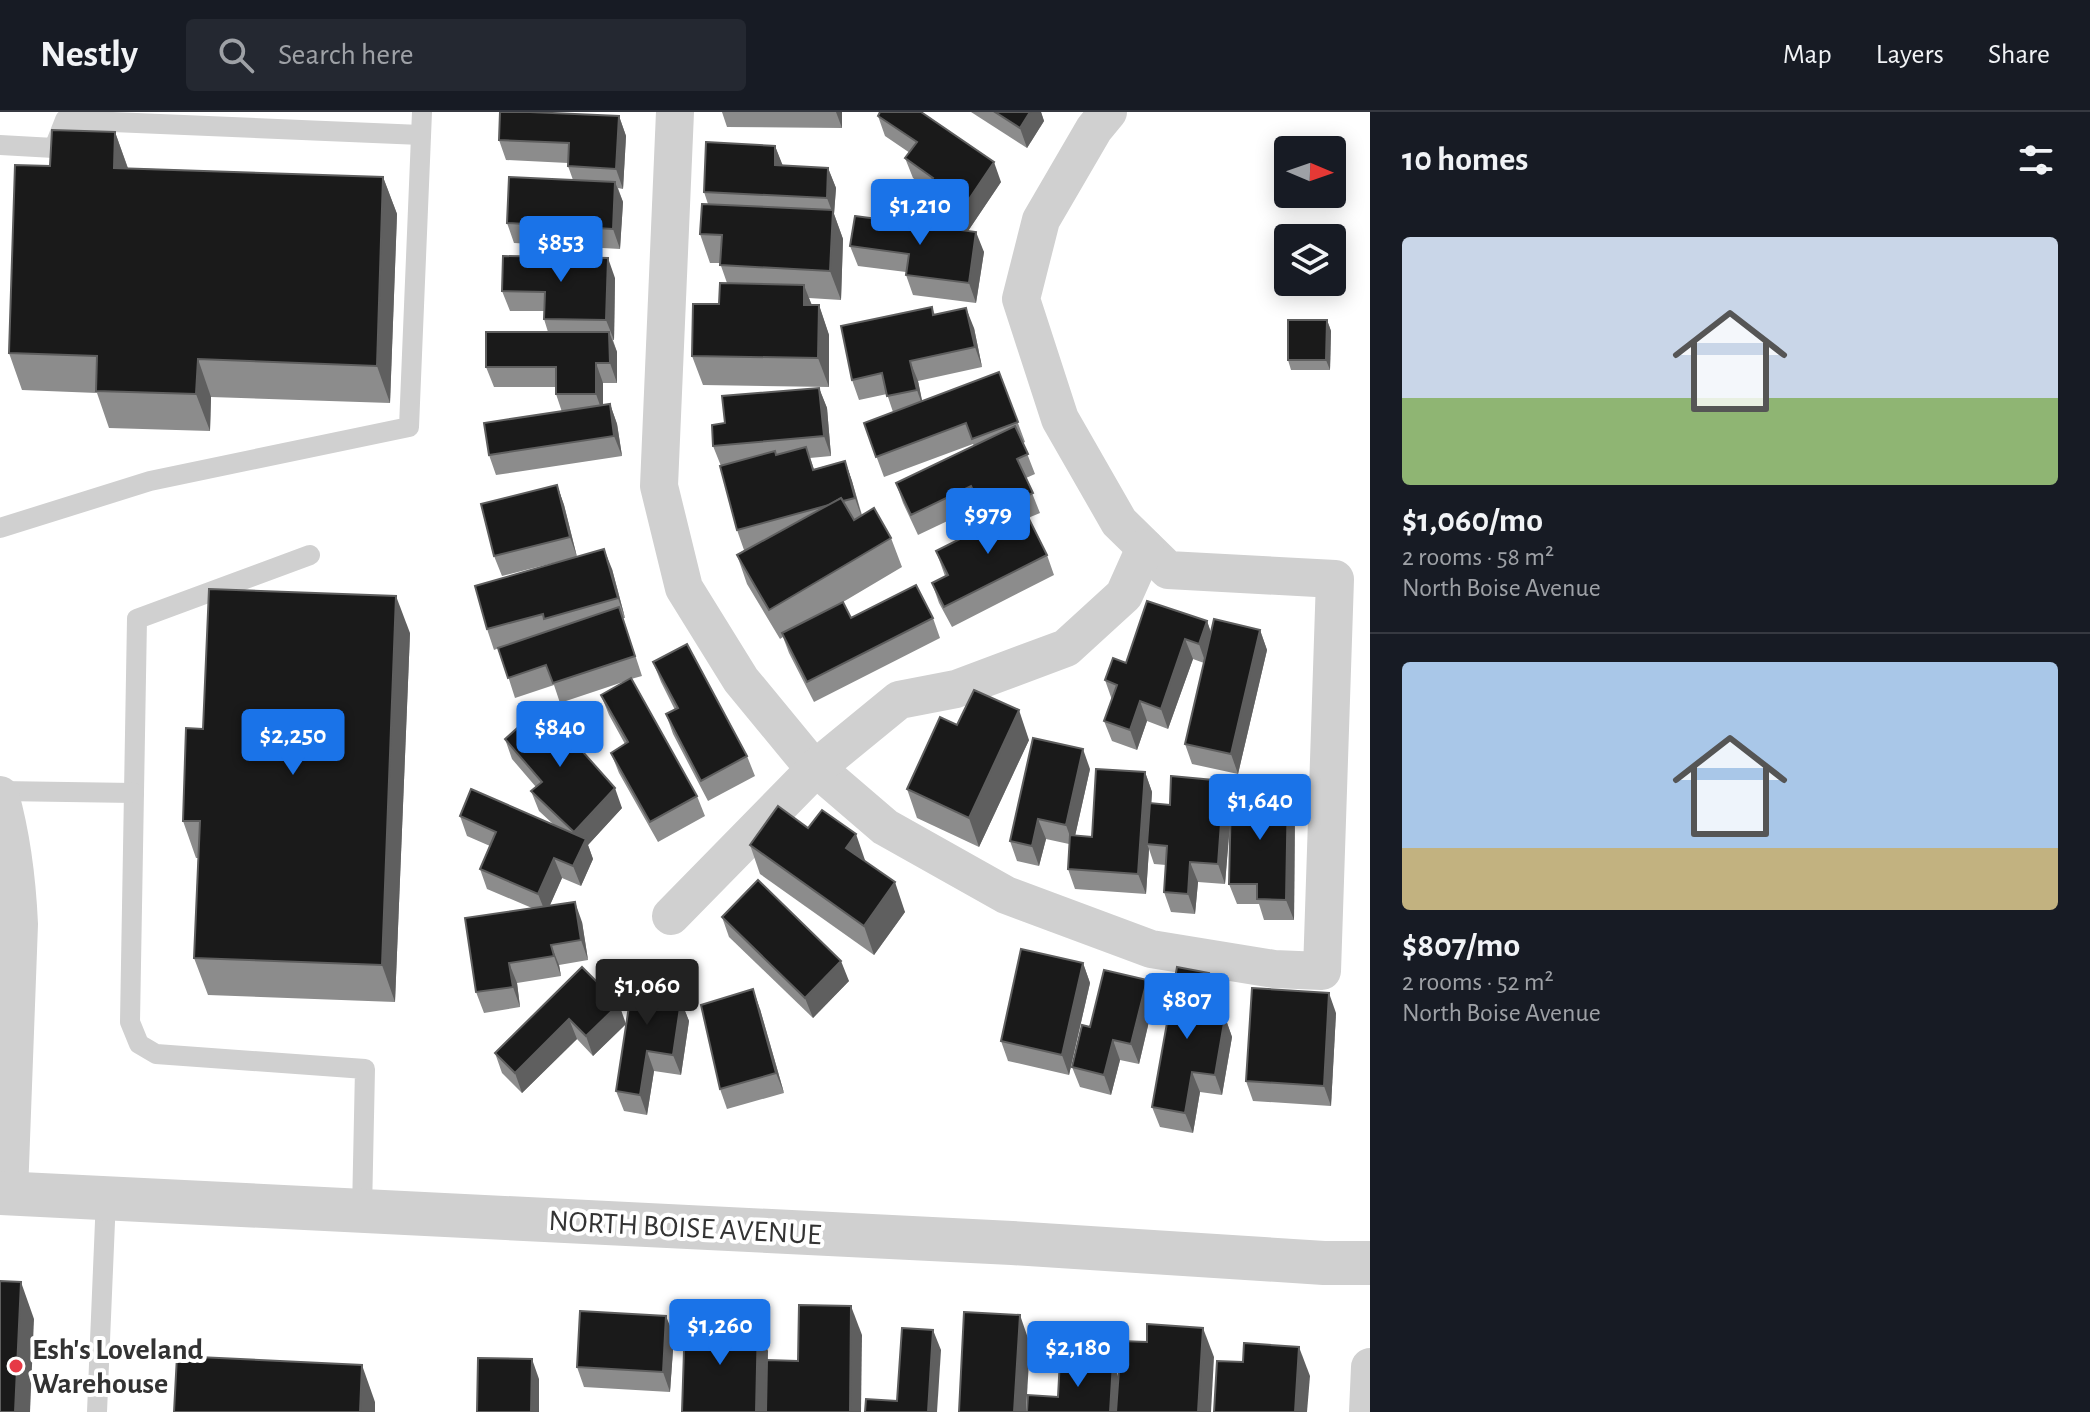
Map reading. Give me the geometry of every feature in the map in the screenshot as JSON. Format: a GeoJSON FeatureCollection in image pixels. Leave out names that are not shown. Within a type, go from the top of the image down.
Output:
{"type":"FeatureCollection","features":[{"type":"Feature","properties":{"kind":"street"},"geometry":{"type":"LineString","coordinates":[[675,112],[659,486],[684,588],[741,680],[816,768],[885,827],[1006,895],[1151,949],[1274,969],[1322,971],[1335,579],[1168,570],[1119,522],[1060,419],[1021,299],[1041,220],[1094,129],[1108,112]]}},
{"type":"Feature","properties":{"kind":"street"},"geometry":{"type":"LineString","coordinates":[[671,916],[816,768],[899,700],[956,689],[1066,648],[1124,595],[1145,548]]}},
{"type":"Feature","properties":{"kind":"street"},"geometry":{"type":"LineString","coordinates":[[0,793],[8,824],[9,902],[4,1193]]}},
{"type":"Feature","properties":{"kind":"street","name":"NORTH BOISE AVENUE"},"geometry":{"type":"LineString","coordinates":[[4,1193],[1370,1263]]}},
{"type":"Feature","properties":{"kind":"street"},"geometry":{"type":"LineString","coordinates":[[1368,1412],[1370,1367]]}},
{"type":"Feature","properties":{"kind":"lane"},"geometry":{"type":"LineString","coordinates":[[0,528],[150,481],[409,427],[422,112]]}},
{"type":"Feature","properties":{"kind":"lane"},"geometry":{"type":"LineString","coordinates":[[0,145],[54,148],[65,120],[421,135]]}},
{"type":"Feature","properties":{"kind":"lane"},"geometry":{"type":"LineString","coordinates":[[310,555],[137,619],[130,1022],[139,1044],[156,1054],[365,1069],[362,1211]]}},
{"type":"Feature","properties":{"kind":"lane"},"geometry":{"type":"LineString","coordinates":[[0,793],[134,793]]}},
{"type":"Feature","properties":{"kind":"lane"},"geometry":{"type":"LineString","coordinates":[[97,1412],[106,1198]]}},
{"type":"Feature","properties":{"kind":"building"},"geometry":{"type":"Polygon","coordinates":[[[500,112],[619,116],[616,169],[568,166],[569,143],[499,140],[500,112]]]}},
{"type":"Feature","properties":{"kind":"building"},"geometry":{"type":"Polygon","coordinates":[[[880,112],[921,112],[994,162],[957,217],[923,193],[933,178],[905,158],[917,142],[878,116],[880,112]]]}},
{"type":"Feature","properties":{"kind":"building"},"geometry":{"type":"Polygon","coordinates":[[[995,112],[1030,112],[1020,128],[995,112]]]}},
{"type":"Feature","properties":{"kind":"building"},"geometry":{"type":"Polygon","coordinates":[[[52,130],[115,132],[114,168],[383,177],[377,366],[198,359],[196,394],[96,391],[97,356],[9,353],[15,165],[50,166],[52,130]]]}},
{"type":"Feature","properties":{"kind":"building"},"geometry":{"type":"Polygon","coordinates":[[[706,142],[775,146],[775,165],[828,168],[827,198],[704,192],[706,142]]]}},
{"type":"Feature","properties":{"kind":"building"},"geometry":{"type":"Polygon","coordinates":[[[509,177],[615,182],[613,229],[507,223],[509,177]]]}},
{"type":"Feature","properties":{"kind":"building"},"geometry":{"type":"Polygon","coordinates":[[[702,204],[833,210],[830,271],[720,265],[722,235],[700,234],[702,204]]]}},
{"type":"Feature","properties":{"kind":"building"},"geometry":{"type":"Polygon","coordinates":[[[855,216],[976,232],[969,283],[906,275],[909,254],[850,246],[855,216]]]}},
{"type":"Feature","properties":{"kind":"building"},"geometry":{"type":"Polygon","coordinates":[[[503,256],[608,258],[606,320],[544,319],[545,292],[502,291],[503,256]]]}},
{"type":"Feature","properties":{"kind":"building"},"geometry":{"type":"Polygon","coordinates":[[[720,283],[804,285],[804,305],[819,305],[818,358],[692,356],[693,304],[719,304],[720,283]]]}},
{"type":"Feature","properties":{"kind":"building"},"geometry":{"type":"Polygon","coordinates":[[[932,307],[933,315],[966,308],[975,347],[910,361],[917,390],[887,396],[882,373],[852,380],[841,326],[932,307]]]}},
{"type":"Feature","properties":{"kind":"building"},"geometry":{"type":"Polygon","coordinates":[[[1288,320],[1327,320],[1326,360],[1288,360],[1288,320]]]}},
{"type":"Feature","properties":{"kind":"building"},"geometry":{"type":"Polygon","coordinates":[[[486,332],[609,332],[610,363],[596,363],[596,394],[556,394],[556,367],[486,367],[486,332]]]}},
{"type":"Feature","properties":{"kind":"building"},"geometry":{"type":"Polygon","coordinates":[[[999,372],[1018,422],[972,439],[966,423],[876,457],[864,423],[999,372]]]}},
{"type":"Feature","properties":{"kind":"building"},"geometry":{"type":"Polygon","coordinates":[[[819,388],[824,436],[713,446],[712,425],[725,423],[722,396],[819,388]]]}},
{"type":"Feature","properties":{"kind":"building"},"geometry":{"type":"Polygon","coordinates":[[[610,404],[614,436],[489,455],[484,423],[610,404]]]}},
{"type":"Feature","properties":{"kind":"building"},"geometry":{"type":"Polygon","coordinates":[[[1015,426],[1028,454],[1017,459],[1033,493],[985,516],[971,486],[911,515],[896,483],[1015,426]]]}},
{"type":"Feature","properties":{"kind":"building"},"geometry":{"type":"Polygon","coordinates":[[[806,447],[813,470],[845,461],[855,498],[843,501],[841,498],[829,505],[737,530],[720,466],[775,451],[776,455],[806,447]]]}},
{"type":"Feature","properties":{"kind":"building"},"geometry":{"type":"Polygon","coordinates":[[[557,485],[570,537],[494,556],[481,504],[557,485]]]}},
{"type":"Feature","properties":{"kind":"building"},"geometry":{"type":"Polygon","coordinates":[[[841,498],[854,520],[874,508],[891,538],[769,610],[737,555],[841,498]]]}},
{"type":"Feature","properties":{"kind":"building"},"geometry":{"type":"Polygon","coordinates":[[[1023,507],[1047,555],[944,607],[932,583],[948,575],[936,551],[1023,507]]]}},
{"type":"Feature","properties":{"kind":"building"},"geometry":{"type":"Polygon","coordinates":[[[604,549],[618,598],[544,619],[543,614],[487,629],[475,586],[604,549]]]}},
{"type":"Feature","properties":{"kind":"building"},"geometry":{"type":"Polygon","coordinates":[[[916,585],[933,618],[807,682],[782,633],[843,602],[851,618],[916,585]]]}},
{"type":"Feature","properties":{"kind":"building"},"geometry":{"type":"Polygon","coordinates":[[[209,589],[396,596],[382,965],[194,958],[200,821],[183,821],[186,728],[203,729],[209,589]]]}},
{"type":"Feature","properties":{"kind":"building"},"geometry":{"type":"Polygon","coordinates":[[[1147,601],[1207,621],[1199,644],[1185,639],[1161,709],[1140,701],[1130,730],[1104,721],[1117,685],[1105,680],[1113,658],[1126,663],[1147,601]]]}},
{"type":"Feature","properties":{"kind":"building"},"geometry":{"type":"Polygon","coordinates":[[[619,607],[635,656],[553,683],[546,665],[508,678],[498,648],[619,607]]]}},
{"type":"Feature","properties":{"kind":"building"},"geometry":{"type":"Polygon","coordinates":[[[1214,619],[1260,630],[1231,754],[1185,744],[1214,619]]]}},
{"type":"Feature","properties":{"kind":"building"},"geometry":{"type":"Polygon","coordinates":[[[687,644],[747,756],[701,781],[666,714],[678,708],[653,662],[687,644]]]}},
{"type":"Feature","properties":{"kind":"building"},"geometry":{"type":"Polygon","coordinates":[[[631,678],[697,796],[650,822],[611,753],[628,742],[601,695],[631,678]]]}},
{"type":"Feature","properties":{"kind":"building"},"geometry":{"type":"Polygon","coordinates":[[[974,690],[1019,710],[969,818],[907,789],[940,717],[957,725],[974,690]]]}},
{"type":"Feature","properties":{"kind":"building"},"geometry":{"type":"Polygon","coordinates":[[[542,706],[615,788],[574,832],[531,791],[542,782],[505,739],[542,706]]]}},
{"type":"Feature","properties":{"kind":"building"},"geometry":{"type":"Polygon","coordinates":[[[1033,738],[1083,749],[1066,825],[1038,819],[1032,846],[1010,841],[1033,738]]]}},
{"type":"Feature","properties":{"kind":"building"},"geometry":{"type":"Polygon","coordinates":[[[1096,769],[1145,772],[1138,874],[1068,869],[1070,835],[1092,837],[1096,769]]]}},
{"type":"Feature","properties":{"kind":"building"},"geometry":{"type":"Polygon","coordinates":[[[1171,776],[1224,781],[1218,864],[1190,862],[1188,894],[1164,892],[1167,846],[1147,844],[1150,803],[1170,805],[1171,776]]]}},
{"type":"Feature","properties":{"kind":"building"},"geometry":{"type":"Polygon","coordinates":[[[1257,787],[1288,788],[1286,900],[1257,899],[1257,884],[1229,884],[1231,797],[1257,797],[1257,787]]]}},
{"type":"Feature","properties":{"kind":"building"},"geometry":{"type":"Polygon","coordinates":[[[471,789],[586,839],[573,866],[554,858],[538,894],[480,869],[496,832],[460,816],[471,789]]]}},
{"type":"Feature","properties":{"kind":"building"},"geometry":{"type":"Polygon","coordinates":[[[778,806],[808,828],[822,810],[856,834],[846,848],[895,882],[864,926],[750,845],[778,806]]]}},
{"type":"Feature","properties":{"kind":"building"},"geometry":{"type":"Polygon","coordinates":[[[758,880],[841,961],[805,998],[722,917],[758,880]]]}},
{"type":"Feature","properties":{"kind":"building"},"geometry":{"type":"Polygon","coordinates":[[[575,902],[581,940],[551,945],[554,956],[509,963],[513,987],[476,992],[465,918],[575,902]]]}},
{"type":"Feature","properties":{"kind":"building"},"geometry":{"type":"Polygon","coordinates":[[[1021,949],[1083,963],[1062,1055],[1001,1041],[1021,949]]]}},
{"type":"Feature","properties":{"kind":"building"},"geometry":{"type":"Polygon","coordinates":[[[582,967],[619,1004],[586,1036],[569,1019],[515,1073],[495,1053],[582,967]]]}},
{"type":"Feature","properties":{"kind":"building"},"geometry":{"type":"Polygon","coordinates":[[[635,967],[668,972],[664,998],[681,1001],[673,1055],[647,1051],[640,1095],[616,1091],[635,967]]]}},
{"type":"Feature","properties":{"kind":"building"},"geometry":{"type":"Polygon","coordinates":[[[1177,967],[1209,973],[1202,1013],[1225,1017],[1215,1075],[1192,1072],[1185,1113],[1152,1107],[1177,967]]]}},
{"type":"Feature","properties":{"kind":"building"},"geometry":{"type":"Polygon","coordinates":[[[1104,970],[1147,980],[1131,1044],[1113,1040],[1104,1075],[1072,1067],[1082,1025],[1090,1027],[1104,970]]]}},
{"type":"Feature","properties":{"kind":"building"},"geometry":{"type":"Polygon","coordinates":[[[1252,988],[1329,993],[1324,1086],[1246,1081],[1252,988]]]}},
{"type":"Feature","properties":{"kind":"building"},"geometry":{"type":"Polygon","coordinates":[[[753,989],[776,1073],[720,1089],[701,1005],[753,989]]]}},
{"type":"Feature","properties":{"kind":"building"},"geometry":{"type":"Polygon","coordinates":[[[0,1281],[21,1282],[15,1412],[0,1412],[0,1281]]]}},
{"type":"Feature","properties":{"kind":"building"},"geometry":{"type":"Polygon","coordinates":[[[799,1305],[851,1306],[850,1412],[766,1412],[767,1360],[798,1361],[799,1305]]]}},
{"type":"Feature","properties":{"kind":"building"},"geometry":{"type":"Polygon","coordinates":[[[580,1311],[666,1316],[663,1372],[577,1367],[580,1311]]]}},
{"type":"Feature","properties":{"kind":"building"},"geometry":{"type":"Polygon","coordinates":[[[964,1312],[1020,1315],[1014,1412],[959,1412],[964,1312]]]}},
{"type":"Feature","properties":{"kind":"building"},"geometry":{"type":"Polygon","coordinates":[[[685,1320],[758,1322],[756,1412],[682,1412],[685,1320]]]}},
{"type":"Feature","properties":{"kind":"building"},"geometry":{"type":"Polygon","coordinates":[[[1147,1324],[1203,1328],[1198,1412],[1116,1412],[1121,1341],[1147,1342],[1147,1324]]]}},
{"type":"Feature","properties":{"kind":"building"},"geometry":{"type":"Polygon","coordinates":[[[902,1328],[933,1330],[928,1412],[865,1412],[866,1399],[897,1401],[902,1328]]]}},
{"type":"Feature","properties":{"kind":"building"},"geometry":{"type":"Polygon","coordinates":[[[1244,1343],[1299,1347],[1295,1412],[1214,1412],[1217,1361],[1243,1362],[1244,1343]]]}},
{"type":"Feature","properties":{"kind":"building"},"geometry":{"type":"Polygon","coordinates":[[[177,1356],[362,1365],[360,1412],[174,1412],[177,1356]]]}},
{"type":"Feature","properties":{"kind":"building"},"geometry":{"type":"Polygon","coordinates":[[[478,1358],[532,1359],[531,1412],[477,1412],[478,1358]]]}},
{"type":"Feature","properties":{"kind":"building"},"geometry":{"type":"Polygon","coordinates":[[[1060,1359],[1113,1362],[1110,1412],[1027,1412],[1028,1395],[1058,1397],[1060,1359]]]}},
{"type":"Feature","properties":{"kind":"place","name":"Esh's Loveland Warehouse"},"geometry":{"type":"Point","coordinates":[16,1366]}}]}
